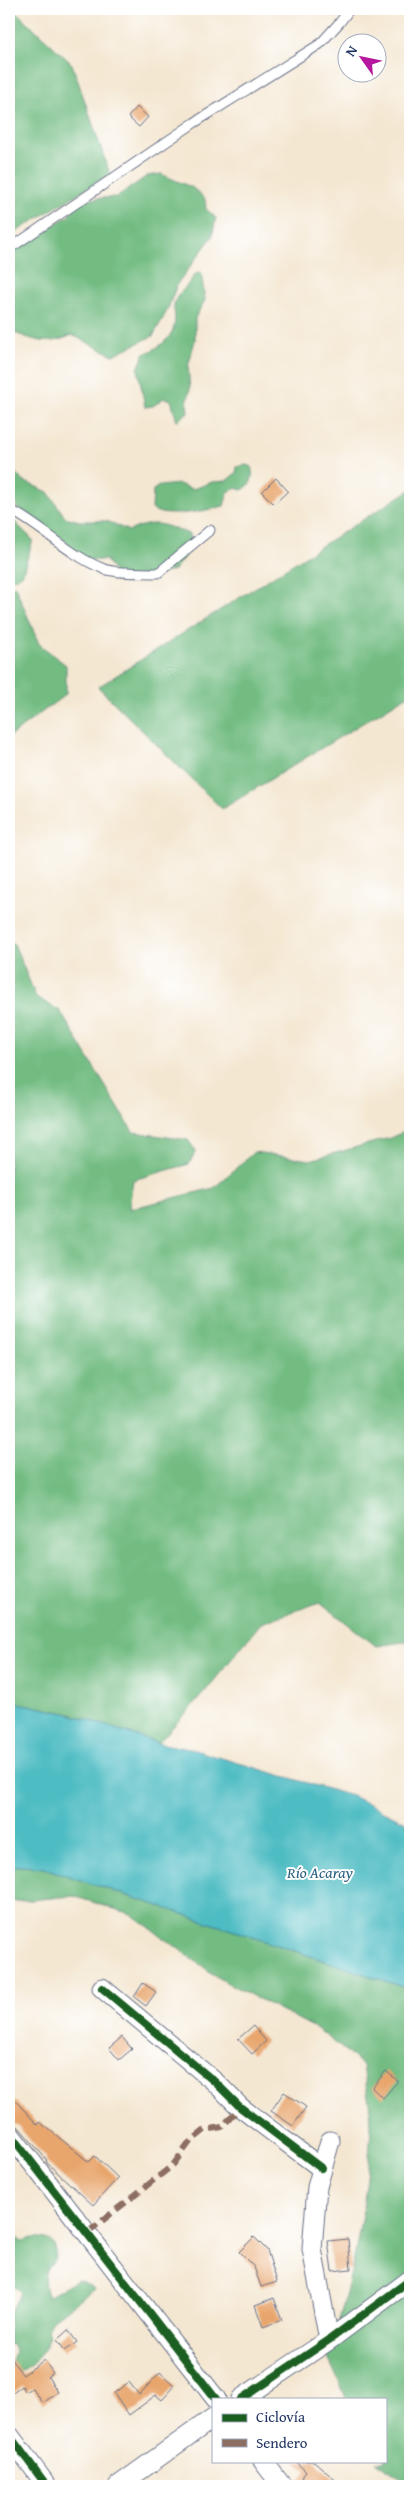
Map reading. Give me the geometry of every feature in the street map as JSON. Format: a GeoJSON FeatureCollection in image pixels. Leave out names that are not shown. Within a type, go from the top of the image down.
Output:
{"type":"FeatureCollection","features":[{"type":"Feature","properties":{"kind":"street"},"geometry":{"type":"LineString","coordinates":[[102,1988],[215,2082],[240,2107],[321,2168]]}},
{"type":"Feature","properties":{"kind":"street"},"geometry":{"type":"LineString","coordinates":[[9,2133],[215,2398]]}},
{"type":"Feature","properties":{"kind":"street"},"geometry":{"type":"LineString","coordinates":[[329,2340],[312,2248],[314,2208],[321,2168],[330,2141]]}},
{"type":"Feature","properties":{"kind":"street"},"geometry":{"type":"LineString","coordinates":[[242,2398],[329,2340],[410,2280]]}},
{"type":"Feature","properties":{"kind":"street"},"geometry":{"type":"LineString","coordinates":[[118,2486],[212,2419]]}},
{"type":"Feature","properties":{"kind":"street"},"geometry":{"type":"LineString","coordinates":[[9,2435],[47,2486]]}},
{"type":"Feature","properties":{"kind":"street"},"geometry":{"type":"LineString","coordinates":[[264,2462],[282,2486]]}},
{"type":"Feature","properties":{"kind":"lane"},"geometry":{"type":"LineString","coordinates":[[9,249],[194,123],[320,44],[350,9]]}},
{"type":"Feature","properties":{"kind":"lane"},"geometry":{"type":"LineString","coordinates":[[9,509],[22,515],[63,547],[105,570],[158,573],[210,530]]}},
{"type":"Feature","properties":{"kind":"green space"},"geometry":{"type":"Polygon","coordinates":[[[9,9],[13,9],[72,64],[110,174],[9,236],[9,9]]]}},
{"type":"Feature","properties":{"kind":"green space"},"geometry":{"type":"Polygon","coordinates":[[[161,174],[193,188],[205,199],[206,209],[216,218],[212,237],[177,284],[167,311],[153,336],[113,355],[72,335],[55,341],[40,341],[9,331],[9,249],[69,216],[75,200],[117,197],[147,176],[161,174]]]}},
{"type":"Feature","properties":{"kind":"green space"},"geometry":{"type":"Polygon","coordinates":[[[201,272],[205,300],[195,318],[195,340],[188,367],[190,389],[187,404],[188,412],[177,421],[171,400],[164,398],[153,406],[145,407],[138,369],[144,354],[155,349],[169,336],[174,325],[176,299],[194,275],[201,272]]]}},
{"type":"Feature","properties":{"kind":"green space"},"geometry":{"type":"Polygon","coordinates":[[[9,466],[23,481],[48,492],[65,517],[79,521],[107,521],[129,531],[152,524],[165,525],[189,534],[192,547],[174,570],[159,575],[118,579],[106,560],[87,560],[45,526],[20,514],[14,501],[9,499],[9,466]]]}},
{"type":"Feature","properties":{"kind":"green space"},"geometry":{"type":"Polygon","coordinates":[[[251,466],[252,477],[250,483],[242,490],[235,488],[228,492],[224,506],[198,512],[176,514],[166,514],[152,509],[153,490],[159,486],[179,484],[192,489],[212,482],[226,481],[236,473],[237,467],[251,466]]]}},
{"type":"Feature","properties":{"kind":"green space"},"geometry":{"type":"Polygon","coordinates":[[[410,490],[410,694],[222,809],[98,687],[410,490]]]}},
{"type":"Feature","properties":{"kind":"green space"},"geometry":{"type":"Polygon","coordinates":[[[9,516],[33,540],[22,575],[9,580],[9,516]]]}},
{"type":"Feature","properties":{"kind":"green space"},"geometry":{"type":"Polygon","coordinates":[[[15,586],[39,644],[66,665],[66,694],[9,737],[9,589],[15,586]]]}},
{"type":"Feature","properties":{"kind":"green space"},"geometry":{"type":"Polygon","coordinates":[[[9,939],[14,944],[36,997],[60,1011],[133,1132],[188,1140],[196,1151],[189,1164],[133,1180],[129,1209],[214,1188],[254,1152],[310,1160],[390,1138],[410,1129],[410,1526],[408,1527],[410,1530],[410,1641],[376,1646],[320,1602],[261,1623],[203,1694],[158,1743],[70,1714],[9,1701],[9,939]]]}},
{"type":"Feature","properties":{"kind":"green space"},"geometry":{"type":"Polygon","coordinates":[[[9,1865],[44,1868],[410,1989],[410,2484],[377,2462],[386,2462],[386,2398],[347,2398],[328,2358],[351,2272],[366,2183],[371,2125],[363,2065],[319,2030],[220,1979],[131,1914],[73,1896],[9,1902],[9,1865]]]}},
{"type":"Feature","properties":{"kind":"green space"},"geometry":{"type":"Polygon","coordinates":[[[9,2225],[13,2237],[23,2241],[34,2238],[46,2239],[54,2245],[56,2250],[54,2259],[47,2268],[44,2277],[48,2297],[78,2280],[95,2288],[52,2320],[47,2329],[49,2335],[45,2348],[30,2365],[19,2373],[10,2368],[15,2351],[12,2344],[9,2345],[9,2313],[21,2293],[9,2280],[9,2225]]]}},
{"type":"Feature","properties":{"kind":"water","name":"Río Acaray"},"geometry":{"type":"Polygon","coordinates":[[[9,1701],[70,1714],[158,1743],[194,1750],[352,1796],[410,1824],[410,1989],[44,1868],[9,1865],[9,1701]]]}},
{"type":"Feature","properties":{"kind":"building"},"geometry":{"type":"Polygon","coordinates":[[[137,107],[148,117],[139,127],[128,117],[137,107]]]}},
{"type":"Feature","properties":{"kind":"building"},"geometry":{"type":"Polygon","coordinates":[[[276,478],[288,491],[274,504],[262,492],[276,478]]]}},
{"type":"Feature","properties":{"kind":"building"},"geometry":{"type":"Polygon","coordinates":[[[143,1983],[156,1992],[146,2006],[134,1997],[143,1983]]]}},
{"type":"Feature","properties":{"kind":"building"},"geometry":{"type":"Polygon","coordinates":[[[253,2026],[266,2041],[252,2054],[238,2039],[253,2026]]]}},
{"type":"Feature","properties":{"kind":"building"},"geometry":{"type":"Polygon","coordinates":[[[122,2037],[132,2049],[119,2060],[109,2048],[122,2037]]]}},
{"type":"Feature","properties":{"kind":"building"},"geometry":{"type":"Polygon","coordinates":[[[386,2071],[398,2081],[383,2098],[372,2088],[386,2071]]]}},
{"type":"Feature","properties":{"kind":"building"},"geometry":{"type":"Polygon","coordinates":[[[284,2092],[306,2107],[293,2126],[271,2111],[284,2092]]]}},
{"type":"Feature","properties":{"kind":"building"},"geometry":{"type":"Polygon","coordinates":[[[9,2094],[38,2125],[40,2122],[89,2162],[95,2156],[118,2178],[93,2205],[47,2163],[46,2159],[18,2126],[9,2122],[9,2094]]]}},
{"type":"Feature","properties":{"kind":"building"},"geometry":{"type":"Polygon","coordinates":[[[254,2237],[267,2250],[277,2282],[261,2287],[254,2267],[239,2252],[254,2237]]]}},
{"type":"Feature","properties":{"kind":"building"},"geometry":{"type":"Polygon","coordinates":[[[348,2239],[351,2269],[332,2271],[328,2241],[348,2239]]]}},
{"type":"Feature","properties":{"kind":"building"},"geometry":{"type":"Polygon","coordinates":[[[274,2298],[282,2320],[263,2327],[255,2305],[274,2298]]]}},
{"type":"Feature","properties":{"kind":"building"},"geometry":{"type":"Polygon","coordinates":[[[68,2330],[77,2342],[65,2351],[57,2340],[68,2330]]]}},
{"type":"Feature","properties":{"kind":"building"},"geometry":{"type":"Polygon","coordinates":[[[9,2357],[23,2375],[44,2360],[53,2373],[48,2377],[58,2392],[43,2403],[32,2388],[26,2392],[22,2386],[9,2396],[9,2357]]]}},
{"type":"Feature","properties":{"kind":"building"},"geometry":{"type":"Polygon","coordinates":[[[160,2372],[175,2386],[162,2400],[156,2395],[129,2415],[114,2393],[129,2382],[139,2395],[160,2372]]]}},
{"type":"Feature","properties":{"kind":"building"},"geometry":{"type":"Polygon","coordinates":[[[297,2462],[315,2462],[342,2486],[294,2486],[306,2472],[297,2462]]]}},
{"type":"Feature","properties":{"kind":"marked path"},"geometry":{"type":"LineString","coordinates":[[88,2232],[173,2165],[190,2142],[205,2130],[222,2127],[240,2107]]}},
{"type":"Feature","properties":{"kind":"cycle path"},"geometry":{"type":"LineString","coordinates":[[102,1988],[215,2082],[240,2107],[321,2168]]}},
{"type":"Feature","properties":{"kind":"cycle path"},"geometry":{"type":"LineString","coordinates":[[9,2133],[215,2398]]}},
{"type":"Feature","properties":{"kind":"cycle path"},"geometry":{"type":"LineString","coordinates":[[242,2398],[329,2340],[410,2280]]}},
{"type":"Feature","properties":{"kind":"cycle path"},"geometry":{"type":"LineString","coordinates":[[9,2435],[47,2486]]}}]}
